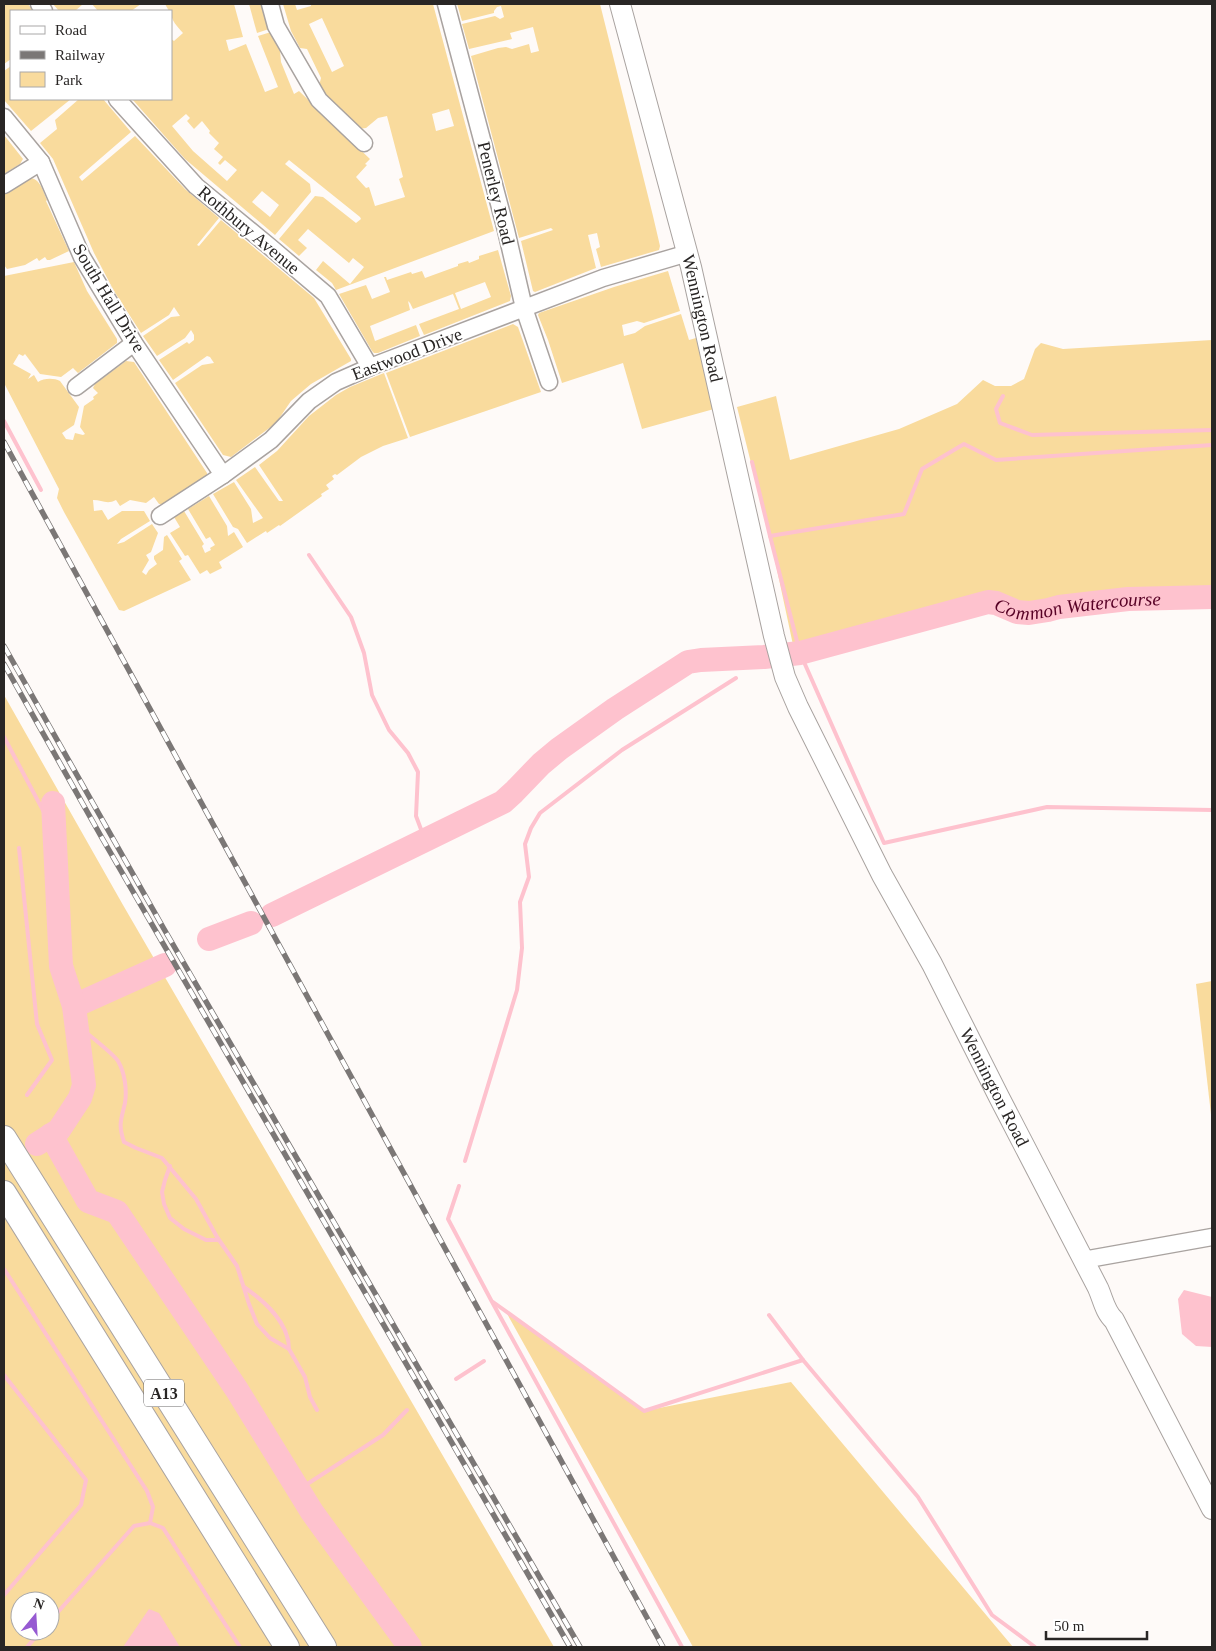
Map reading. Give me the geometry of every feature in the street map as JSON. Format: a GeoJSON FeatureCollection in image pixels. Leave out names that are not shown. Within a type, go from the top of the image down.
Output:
{"type":"FeatureCollection","features":[{"type":"Feature","properties":{"kind":"highway","name":"A13"},"geometry":{"type":"LineString","coordinates":[[4,1138],[324,1647]]}},
{"type":"Feature","properties":{"kind":"highway","name":"A13"},"geometry":{"type":"LineString","coordinates":[[4,1193],[287,1647]]}},
{"type":"Feature","properties":{"kind":"main road","name":"Wennington Road"},"geometry":{"type":"LineString","coordinates":[[620,4],[688,253],[781,664],[798,707],[882,875],[932,964],[1098,1288],[1111,1317],[1212,1509]]}},
{"type":"Feature","properties":{"kind":"street"},"geometry":{"type":"LineString","coordinates":[[270,4],[276,26],[319,100],[364,143]]}},
{"type":"Feature","properties":{"kind":"street","name":"Penerley Road"},"geometry":{"type":"LineString","coordinates":[[446,4],[506,230],[524,308],[549,382]]}},
{"type":"Feature","properties":{"kind":"street","name":"Rothbury Avenue"},"geometry":{"type":"LineString","coordinates":[[118,100],[196,186],[328,296],[370,368]]}},
{"type":"Feature","properties":{"kind":"street","name":"South Hall Drive"},"geometry":{"type":"LineString","coordinates":[[4,117],[41,162],[82,258],[134,343],[223,475]]}},
{"type":"Feature","properties":{"kind":"street"},"geometry":{"type":"LineString","coordinates":[[4,185],[41,162]]}},
{"type":"Feature","properties":{"kind":"street","name":"Eastwood Drive"},"geometry":{"type":"LineString","coordinates":[[160,516],[223,475],[271,440],[309,401],[336,382],[603,278],[688,253]]}},
{"type":"Feature","properties":{"kind":"street"},"geometry":{"type":"LineString","coordinates":[[76,387],[134,343]]}},
{"type":"Feature","properties":{"kind":"street"},"geometry":{"type":"LineString","coordinates":[[1083,1260],[1212,1237]]}},
{"type":"Feature","properties":{"kind":"green space"},"geometry":{"type":"Polygon","coordinates":[[[4,4],[28,4],[32,10],[10,10],[10,60],[4,64],[4,4]]]}},
{"type":"Feature","properties":{"kind":"green space"},"geometry":{"type":"Polygon","coordinates":[[[53,4],[83,4],[76,10],[58,10],[53,4]]]}},
{"type":"Feature","properties":{"kind":"green space"},"geometry":{"type":"Polygon","coordinates":[[[92,4],[141,4],[132,10],[97,10],[92,4]]]}},
{"type":"Feature","properties":{"kind":"green space"},"geometry":{"type":"Polygon","coordinates":[[[165,4],[234,4],[243,37],[226,40],[229,51],[246,44],[265,92],[278,87],[258,36],[271,32],[280,51],[281,62],[294,94],[299,91],[370,159],[356,177],[366,188],[369,187],[375,206],[405,197],[399,179],[403,177],[387,116],[378,118],[366,128],[358,129],[322,96],[319,86],[321,78],[307,49],[300,48],[291,31],[283,4],[295,4],[297,10],[311,6],[311,4],[433,4],[494,231],[336,290],[332,283],[316,270],[323,261],[350,284],[364,267],[353,258],[349,263],[308,229],[298,240],[307,248],[299,256],[279,239],[315,196],[323,197],[356,223],[361,219],[360,217],[289,160],[285,164],[310,184],[311,192],[275,235],[185,159],[133,100],[172,100],[172,40],[174,41],[183,33],[173,21],[172,10],[168,10],[165,4]],[[322,18],[309,24],[332,72],[344,66],[322,18]],[[449,109],[432,114],[436,131],[454,126],[449,109]],[[186,114],[172,126],[193,151],[227,181],[237,170],[225,160],[220,165],[218,163],[223,157],[214,149],[219,143],[209,133],[210,131],[202,121],[194,129],[187,121],[190,118],[186,114]],[[262,191],[252,202],[270,217],[279,205],[262,191]]]}},
{"type":"Feature","properties":{"kind":"green space"},"geometry":{"type":"Polygon","coordinates":[[[249,4],[262,4],[269,29],[257,33],[249,4]]]}},
{"type":"Feature","properties":{"kind":"green space"},"geometry":{"type":"Polygon","coordinates":[[[457,4],[600,4],[653,216],[660,246],[659,250],[601,267],[596,249],[600,247],[597,233],[588,235],[596,268],[535,292],[533,291],[521,241],[553,230],[551,228],[519,238],[471,56],[498,48],[506,47],[512,49],[529,44],[531,53],[539,51],[533,27],[510,33],[512,39],[469,49],[462,24],[495,16],[500,19],[504,17],[501,6],[497,7],[494,13],[462,21],[457,4]]]}},
{"type":"Feature","properties":{"kind":"green space"},"geometry":{"type":"Polygon","coordinates":[[[10,67],[10,100],[70,100],[31,131],[4,100],[4,71],[10,67]]]}},
{"type":"Feature","properties":{"kind":"green space"},"geometry":{"type":"Polygon","coordinates":[[[78,100],[104,100],[131,132],[79,177],[82,181],[135,136],[185,189],[219,218],[197,245],[199,246],[221,220],[314,298],[351,361],[311,384],[291,401],[276,423],[231,457],[223,455],[175,383],[202,365],[214,363],[207,356],[173,380],[159,360],[187,342],[189,344],[194,340],[191,330],[185,338],[157,356],[143,336],[171,317],[180,316],[174,307],[169,315],[141,333],[114,291],[94,253],[53,159],[40,143],[57,129],[55,120],[78,100]]]}},
{"type":"Feature","properties":{"kind":"green space"},"geometry":{"type":"Polygon","coordinates":[[[4,135],[23,159],[20,164],[4,174],[4,135]]]}},
{"type":"Feature","properties":{"kind":"green space"},"geometry":{"type":"Polygon","coordinates":[[[28,178],[32,178],[40,185],[69,251],[50,260],[47,260],[45,257],[39,261],[37,258],[25,265],[7,269],[4,265],[4,192],[28,178]]]}},
{"type":"Feature","properties":{"kind":"green space"},"geometry":{"type":"Polygon","coordinates":[[[498,250],[511,296],[510,301],[424,335],[419,324],[459,309],[453,294],[413,309],[408,301],[410,310],[370,326],[375,341],[416,325],[420,336],[378,353],[372,351],[339,294],[366,285],[372,299],[390,292],[384,277],[387,280],[411,272],[412,274],[422,271],[425,278],[458,266],[458,264],[468,261],[469,263],[479,259],[479,256],[498,250]],[[485,282],[455,293],[461,309],[491,297],[485,282]]]}},
{"type":"Feature","properties":{"kind":"green space"},"geometry":{"type":"Polygon","coordinates":[[[74,262],[87,291],[117,339],[117,343],[78,373],[73,368],[61,377],[40,374],[25,354],[23,356],[19,354],[13,364],[31,374],[28,379],[34,375],[38,382],[49,379],[60,381],[79,407],[74,425],[62,433],[66,439],[73,440],[75,433],[85,434],[80,427],[84,406],[94,399],[93,397],[98,393],[93,388],[95,384],[126,361],[134,362],[207,473],[207,476],[165,504],[159,504],[154,497],[146,503],[130,500],[120,506],[116,500],[107,502],[93,500],[94,511],[102,510],[108,520],[122,511],[144,511],[150,521],[121,539],[117,544],[124,542],[152,524],[158,533],[151,552],[146,555],[149,560],[142,572],[146,575],[157,564],[154,556],[163,550],[164,537],[167,535],[182,559],[179,561],[191,580],[124,611],[119,610],[64,512],[57,498],[59,489],[4,383],[4,276],[74,262]]]}},
{"type":"Feature","properties":{"kind":"green space"},"geometry":{"type":"Polygon","coordinates":[[[668,271],[680,311],[644,323],[637,321],[622,325],[624,336],[635,333],[645,326],[681,314],[689,340],[696,338],[714,409],[642,429],[623,363],[562,383],[538,315],[539,313],[614,287],[668,271]]]}},
{"type":"Feature","properties":{"kind":"green space"},"geometry":{"type":"Polygon","coordinates":[[[513,324],[518,327],[541,392],[410,437],[386,373],[513,324]]]}},
{"type":"Feature","properties":{"kind":"green space"},"geometry":{"type":"Polygon","coordinates":[[[1212,340],[1212,597],[1105,602],[1028,613],[988,602],[796,659],[773,551],[737,407],[776,396],[790,460],[899,429],[957,404],[983,380],[995,386],[1011,386],[1024,379],[1035,349],[1041,343],[1063,349],[1212,340]]]}},
{"type":"Feature","properties":{"kind":"green space"},"geometry":{"type":"Polygon","coordinates":[[[384,373],[408,438],[383,446],[361,457],[337,475],[332,476],[334,479],[326,485],[329,489],[321,494],[322,496],[280,526],[267,533],[266,531],[247,543],[238,529],[233,527],[213,494],[234,482],[251,509],[253,523],[263,518],[236,480],[255,467],[279,501],[283,501],[259,465],[277,451],[309,416],[336,395],[384,373]]]}},
{"type":"Feature","properties":{"kind":"green space"},"geometry":{"type":"Polygon","coordinates":[[[209,496],[227,526],[228,536],[234,532],[243,547],[219,562],[222,568],[210,574],[207,570],[200,574],[188,555],[185,556],[170,533],[180,527],[174,517],[184,511],[204,544],[202,546],[205,553],[211,550],[210,548],[215,545],[210,537],[206,539],[188,509],[209,496]]]}},
{"type":"Feature","properties":{"kind":"green space"},"geometry":{"type":"Polygon","coordinates":[[[4,695],[123,905],[554,1647],[4,1647],[4,695]]]}},
{"type":"Feature","properties":{"kind":"green space"},"geometry":{"type":"Polygon","coordinates":[[[1212,981],[1212,1123],[1196,984],[1212,981]]]}},
{"type":"Feature","properties":{"kind":"green space"},"geometry":{"type":"Polygon","coordinates":[[[505,1310],[644,1411],[791,1382],[1013,1647],[693,1647],[505,1310]]]}},
{"type":"Feature","properties":{"kind":"shaded area"},"geometry":{"type":"Polygon","coordinates":[[[1184,1290],[1212,1297],[1212,1347],[1196,1346],[1182,1334],[1178,1299],[1184,1290]]]}},
{"type":"Feature","properties":{"kind":"shaded area"},"geometry":{"type":"Polygon","coordinates":[[[149,1609],[159,1613],[180,1647],[123,1647],[149,1609]]]}},
{"type":"Feature","properties":{"kind":"waterway"},"geometry":{"type":"LineString","coordinates":[[1003,396],[996,409],[1000,423],[1032,435],[1212,430]]}},
{"type":"Feature","properties":{"kind":"waterway"},"geometry":{"type":"LineString","coordinates":[[4,421],[41,490]]}},
{"type":"Feature","properties":{"kind":"waterway"},"geometry":{"type":"LineString","coordinates":[[1212,445],[996,460],[964,444],[922,469],[904,514],[770,536],[800,653],[884,843],[1047,807],[1212,810]]}},
{"type":"Feature","properties":{"kind":"waterway"},"geometry":{"type":"LineString","coordinates":[[752,462],[770,536]]}},
{"type":"Feature","properties":{"kind":"waterway"},"geometry":{"type":"LineString","coordinates":[[309,555],[351,617],[364,653],[372,695],[389,730],[408,753],[418,772],[416,816],[425,840]]}},
{"type":"Feature","properties":{"kind":"waterway","name":"Common Watercourse"},"geometry":{"type":"LineString","coordinates":[[272,915],[503,802],[559,749],[615,709],[688,662],[800,653],[988,602],[996,603],[1017,612],[1029,613],[1059,607],[1128,599],[1212,597]]}},
{"type":"Feature","properties":{"kind":"waterway"},"geometry":{"type":"LineString","coordinates":[[465,1161],[517,990],[522,948],[520,902],[529,877],[525,844],[531,828],[540,813],[622,750],[736,678]]}},
{"type":"Feature","properties":{"kind":"waterway"},"geometry":{"type":"LineString","coordinates":[[4,737],[54,831]]}},
{"type":"Feature","properties":{"kind":"waterway"},"geometry":{"type":"LineString","coordinates":[[37,1144],[59,1130],[80,1098],[84,1085],[74,1006],[61,966],[53,803]]}},
{"type":"Feature","properties":{"kind":"waterway"},"geometry":{"type":"LineString","coordinates":[[19,848],[37,1024],[52,1060],[27,1095]]}},
{"type":"Feature","properties":{"kind":"waterway"},"geometry":{"type":"LineString","coordinates":[[209,939],[251,923]]}},
{"type":"Feature","properties":{"kind":"waterway"},"geometry":{"type":"LineString","coordinates":[[74,1006],[165,965]]}},
{"type":"Feature","properties":{"kind":"waterway"},"geometry":{"type":"LineString","coordinates":[[77,1025],[118,1061],[126,1087],[125,1103],[121,1118],[124,1142],[162,1158],[196,1199],[217,1237],[237,1266],[257,1324],[270,1338],[289,1349],[305,1377],[310,1397],[317,1410]]}},
{"type":"Feature","properties":{"kind":"waterway"},"geometry":{"type":"LineString","coordinates":[[51,1135],[88,1201],[117,1212],[237,1390],[312,1512],[410,1647]]}},
{"type":"Feature","properties":{"kind":"waterway"},"geometry":{"type":"LineString","coordinates":[[170,1166],[162,1192],[164,1204],[170,1218],[184,1229],[206,1240],[219,1240]]}},
{"type":"Feature","properties":{"kind":"waterway"},"geometry":{"type":"LineString","coordinates":[[459,1186],[448,1219],[682,1647]]}},
{"type":"Feature","properties":{"kind":"waterway"},"geometry":{"type":"LineString","coordinates":[[4,1269],[147,1491],[153,1507],[150,1523],[134,1526],[60,1610]]}},
{"type":"Feature","properties":{"kind":"waterway"},"geometry":{"type":"LineString","coordinates":[[244,1287],[267,1306],[280,1321],[288,1339],[289,1349]]}},
{"type":"Feature","properties":{"kind":"waterway"},"geometry":{"type":"LineString","coordinates":[[493,1302],[644,1411],[803,1360]]}},
{"type":"Feature","properties":{"kind":"waterway"},"geometry":{"type":"LineString","coordinates":[[769,1315],[803,1360],[918,1497],[992,1615],[1035,1647]]}},
{"type":"Feature","properties":{"kind":"waterway"},"geometry":{"type":"LineString","coordinates":[[456,1379],[484,1361]]}},
{"type":"Feature","properties":{"kind":"waterway"},"geometry":{"type":"LineString","coordinates":[[4,1375],[86,1480],[81,1505],[4,1595]]}},
{"type":"Feature","properties":{"kind":"waterway"},"geometry":{"type":"LineString","coordinates":[[298,1490],[383,1435],[407,1410]]}},
{"type":"Feature","properties":{"kind":"waterway"},"geometry":{"type":"LineString","coordinates":[[150,1523],[163,1528],[240,1647]]}},
{"type":"Feature","properties":{"kind":"waterway"},"geometry":{"type":"LineString","coordinates":[[27,1647],[32,1641]]}},
{"type":"Feature","properties":{"kind":"railway"},"geometry":{"type":"LineString","coordinates":[[4,442],[663,1647]]}},
{"type":"Feature","properties":{"kind":"railway"},"geometry":{"type":"LineString","coordinates":[[4,646],[164,929],[580,1647]]}},
{"type":"Feature","properties":{"kind":"railway"},"geometry":{"type":"LineString","coordinates":[[4,664],[102,838],[570,1647]]}}]}
